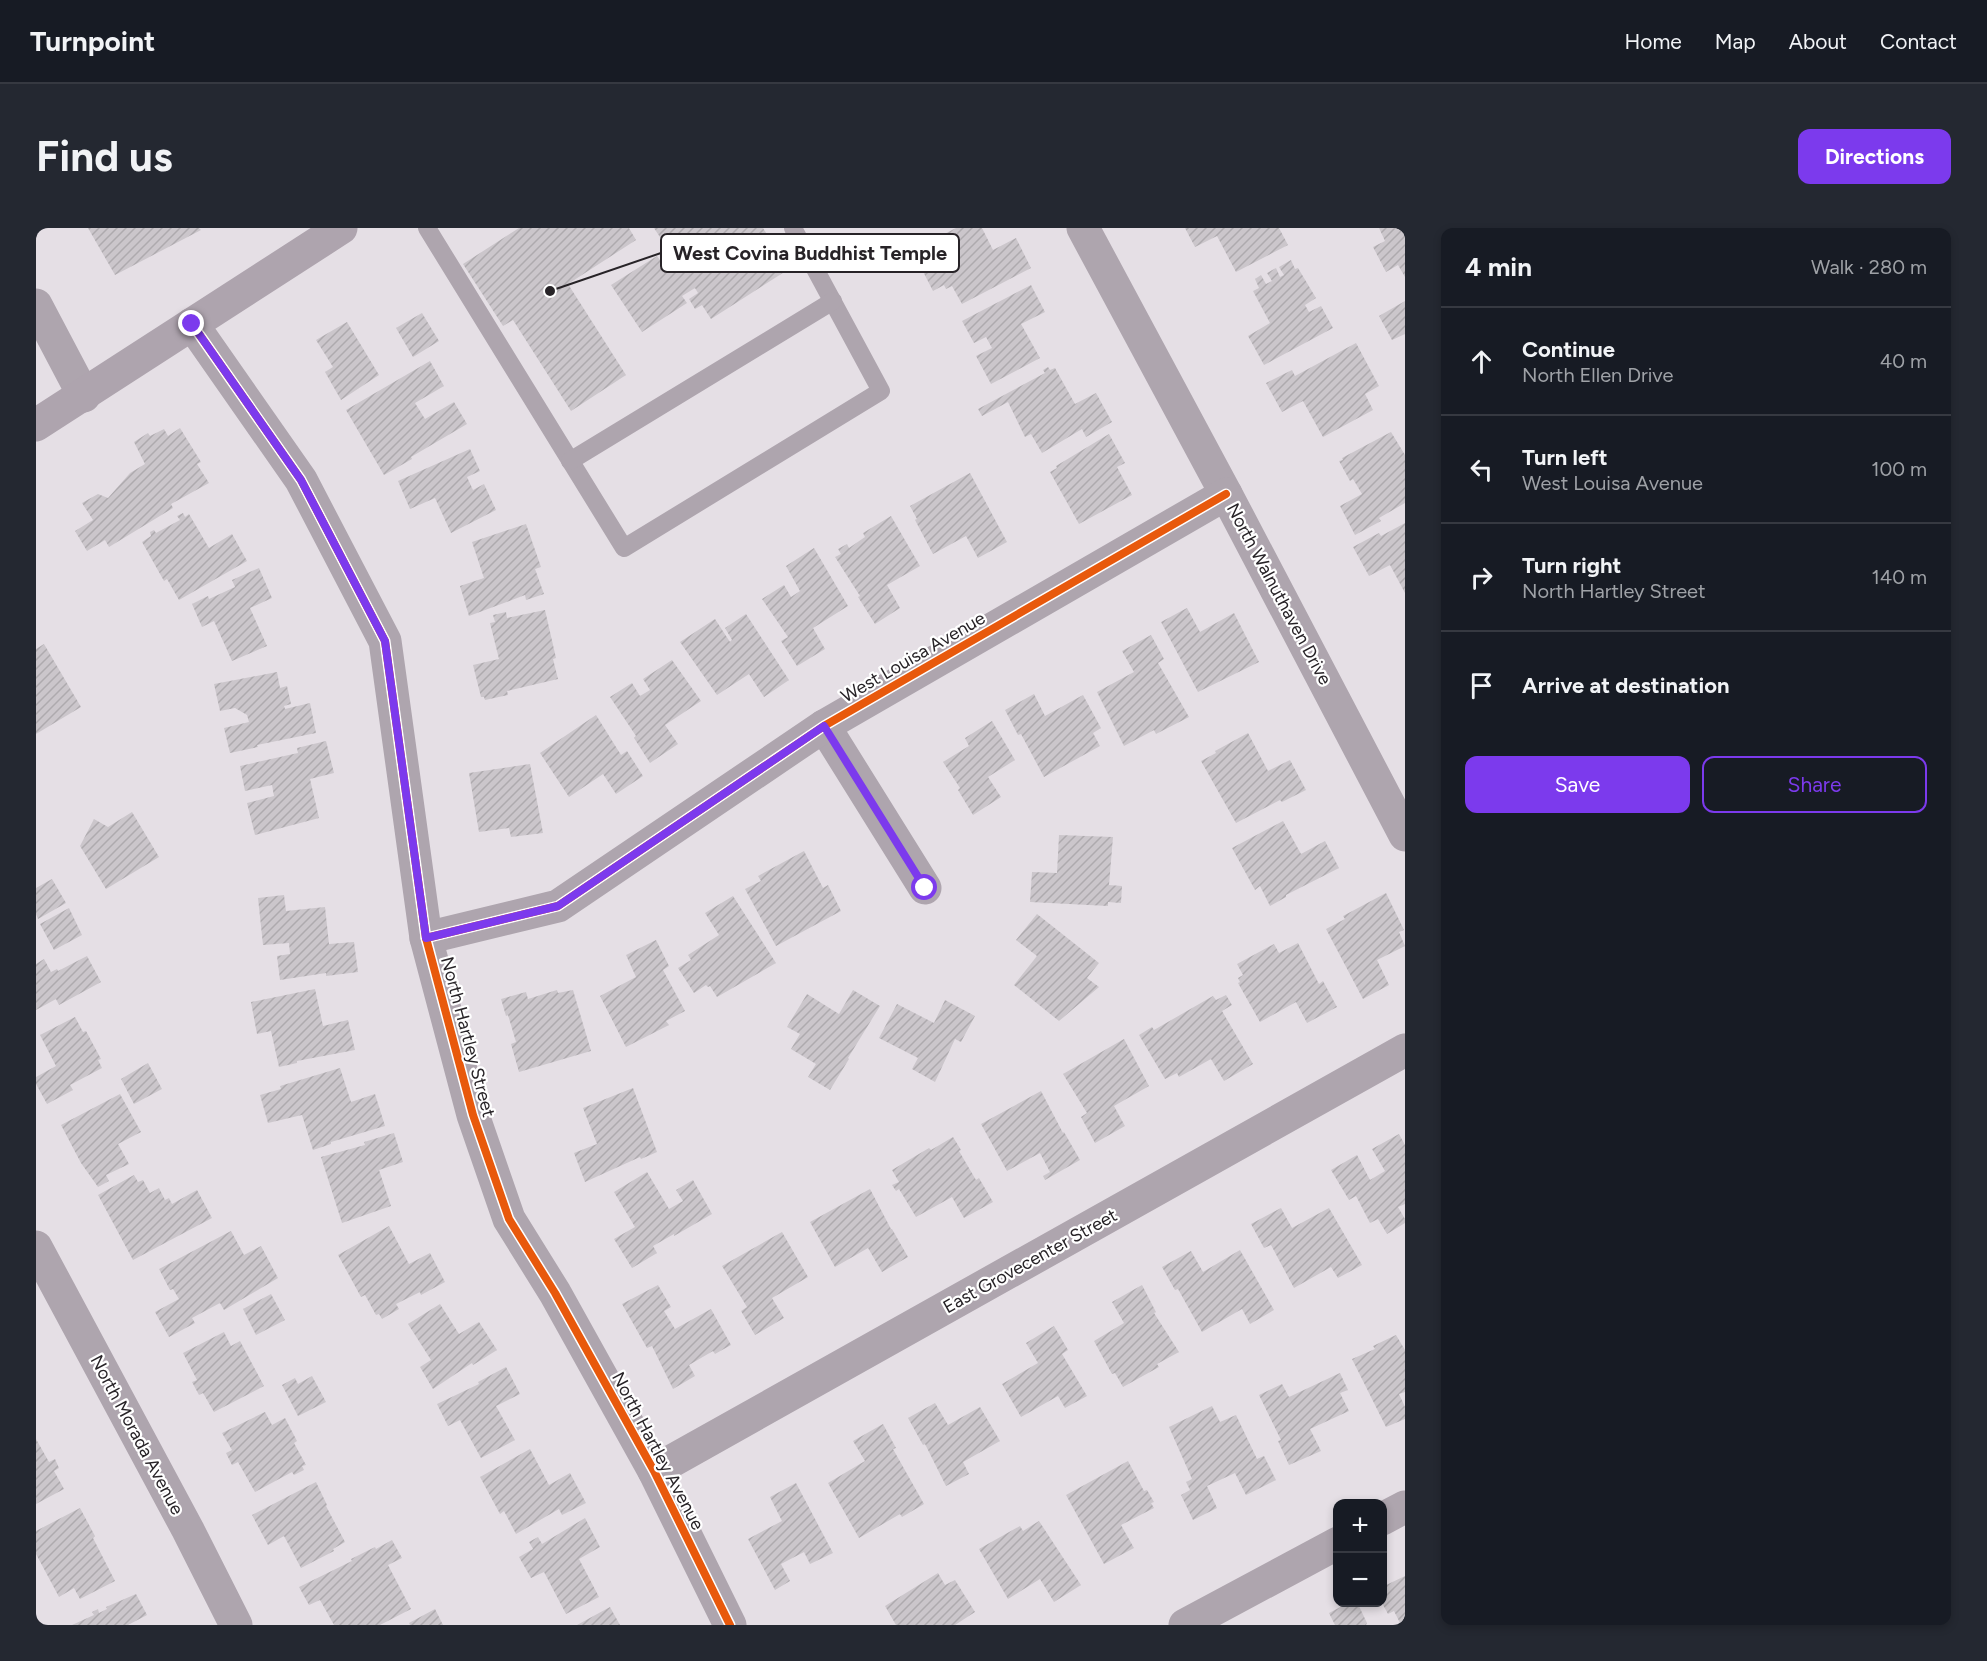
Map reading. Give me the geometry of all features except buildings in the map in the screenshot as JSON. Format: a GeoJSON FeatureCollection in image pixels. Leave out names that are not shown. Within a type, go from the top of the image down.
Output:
{"type":"FeatureCollection","features":[{"type":"Feature","properties":{"kind":"main road"},"geometry":{"type":"LineString","coordinates":[[36,425],[341,228]]}},
{"type":"Feature","properties":{"kind":"street","name":"North Walnuthaven Drive"},"geometry":{"type":"LineString","coordinates":[[1083,228],[1405,834]]}},
{"type":"Feature","properties":{"kind":"street"},"geometry":{"type":"LineString","coordinates":[[36,305],[84,396]]}},
{"type":"Feature","properties":{"kind":"street","name":"North Hartley Street"},"geometry":{"type":"LineString","coordinates":[[192,324],[301,480],[385,641],[426,938],[473,1115],[509,1219],[555,1293]]}},
{"type":"Feature","properties":{"kind":"street","name":"West Louisa Avenue"},"geometry":{"type":"LineString","coordinates":[[426,938],[558,906],[824,726],[1226,494]]}},
{"type":"Feature","properties":{"kind":"street"},"geometry":{"type":"LineString","coordinates":[[824,726],[925,888]]}},
{"type":"Feature","properties":{"kind":"street","name":"East Grovecenter Street"},"geometry":{"type":"LineString","coordinates":[[654,1471],[1405,1050]]}},
{"type":"Feature","properties":{"kind":"street","name":"North Morada Avenue"},"geometry":{"type":"LineString","coordinates":[[36,1247],[188,1530],[236,1625]]}},
{"type":"Feature","properties":{"kind":"street","name":"North Hartley Avenue"},"geometry":{"type":"LineString","coordinates":[[555,1293],[654,1471],[730,1625]]}},
{"type":"Feature","properties":{"kind":"street"},"geometry":{"type":"LineString","coordinates":[[1387,1517],[1405,1507]]}},
{"type":"Feature","properties":{"kind":"street"},"geometry":{"type":"LineString","coordinates":[[1185,1625],[1333,1546]]}},
{"type":"Feature","properties":{"kind":"lane"},"geometry":{"type":"LineString","coordinates":[[427,228],[624,548],[881,391],[793,228]]}},
{"type":"Feature","properties":{"kind":"lane"},"geometry":{"type":"LineString","coordinates":[[570,461],[833,302]]}},
{"type":"Feature","properties":{"kind":"cycle path"},"geometry":{"type":"LineString","coordinates":[[192,324],[301,480],[385,641],[426,938],[473,1115],[509,1219],[555,1293],[654,1471],[730,1625]]}},
{"type":"Feature","properties":{"kind":"cycle path"},"geometry":{"type":"LineString","coordinates":[[426,938],[558,906],[824,726],[1226,494]]}},
{"type":"Feature","properties":{"kind":"place","name":"West Covina Buddhist Temple"},"geometry":{"type":"Point","coordinates":[550,291]}},
{"type":"Feature","properties":{"kind":"route"},"geometry":{"type":"LineString","coordinates":[[192,324],[301,480],[385,641],[426,938],[558,906],[824,726],[925,888]]}}]}
